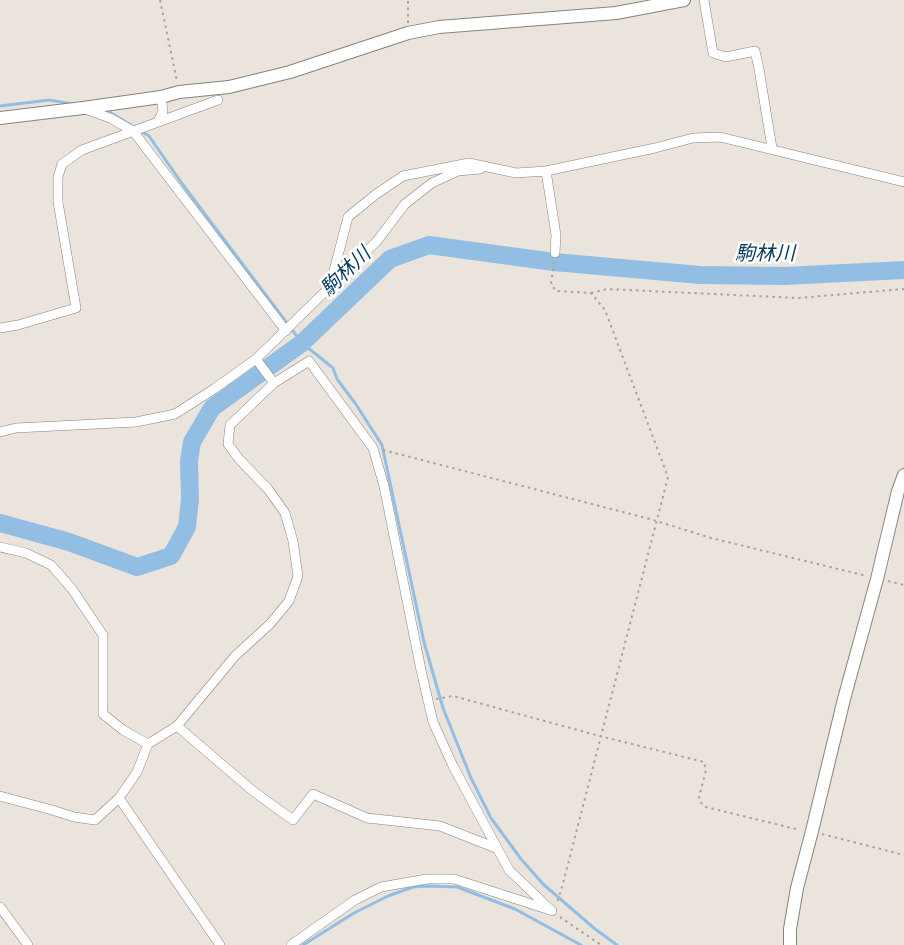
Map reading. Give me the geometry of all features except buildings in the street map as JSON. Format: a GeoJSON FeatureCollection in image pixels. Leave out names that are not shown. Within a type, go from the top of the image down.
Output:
{"type":"FeatureCollection","features":[{"type":"Feature","properties":{"kind":"street"},"geometry":{"type":"LineString","coordinates":[[0,118],[83,108],[180,92],[229,87],[290,72],[408,33],[439,27],[616,13],[684,0]]}},
{"type":"Feature","properties":{"kind":"street"},"geometry":{"type":"LineString","coordinates":[[704,0],[713,53],[726,57],[754,51],[760,69],[772,148]]}},
{"type":"Feature","properties":{"kind":"street"},"geometry":{"type":"LineString","coordinates":[[158,122],[163,111],[161,96]]}},
{"type":"Feature","properties":{"kind":"street"},"geometry":{"type":"LineString","coordinates":[[0,328],[18,325],[76,308],[58,202],[58,177],[62,164],[82,150],[218,100]]}},
{"type":"Feature","properties":{"kind":"street"},"geometry":{"type":"LineString","coordinates":[[83,108],[110,118],[133,131],[286,330]]}},
{"type":"Feature","properties":{"kind":"street"},"geometry":{"type":"LineString","coordinates":[[330,286],[348,218],[374,195],[403,176],[469,163],[516,173],[546,171],[693,138],[720,137],[772,148],[904,182]]}},
{"type":"Feature","properties":{"kind":"street"},"geometry":{"type":"LineString","coordinates":[[0,432],[16,428],[136,422],[175,414],[256,359],[377,241],[405,204],[432,184],[458,171],[491,168]]}},
{"type":"Feature","properties":{"kind":"street"},"geometry":{"type":"LineString","coordinates":[[546,171],[556,235],[556,253]]}},
{"type":"Feature","properties":{"kind":"street"},"geometry":{"type":"LineString","coordinates":[[256,359],[274,383]]}},
{"type":"Feature","properties":{"kind":"street"},"geometry":{"type":"LineString","coordinates":[[0,796],[74,817],[95,820],[119,798],[137,772],[148,744],[177,726],[236,656],[289,601],[298,576],[293,541],[285,514],[268,489],[239,459],[228,444],[230,425],[274,383],[309,361],[373,448],[384,486],[421,670],[434,722],[453,766],[509,870],[552,911]]}},
{"type":"Feature","properties":{"kind":"street"},"geometry":{"type":"LineString","coordinates":[[790,945],[790,928],[797,888],[844,699],[877,579],[898,491],[904,475]]}},
{"type":"Feature","properties":{"kind":"street"},"geometry":{"type":"LineString","coordinates":[[0,547],[26,553],[51,565],[72,589],[103,635],[103,714],[122,730],[148,744]]}},
{"type":"Feature","properties":{"kind":"street"},"geometry":{"type":"LineString","coordinates":[[177,726],[253,790],[293,820],[313,794],[367,818],[440,826],[496,848]]}},
{"type":"Feature","properties":{"kind":"street"},"geometry":{"type":"LineString","coordinates":[[119,798],[220,945]]}},
{"type":"Feature","properties":{"kind":"street"},"geometry":{"type":"LineString","coordinates":[[291,945],[355,900],[381,887],[427,879],[454,879],[552,911]]}},
{"type":"Feature","properties":{"kind":"street"},"geometry":{"type":"LineString","coordinates":[[0,907],[28,945]]}},
{"type":"Feature","properties":{"kind":"path"},"geometry":{"type":"LineString","coordinates":[[160,0],[180,92]]}},
{"type":"Feature","properties":{"kind":"path"},"geometry":{"type":"LineString","coordinates":[[408,0],[408,33]]}},
{"type":"Feature","properties":{"kind":"path"},"geometry":{"type":"LineString","coordinates":[[556,253],[551,284],[556,291],[590,293],[607,290],[798,298],[904,290]]}},
{"type":"Feature","properties":{"kind":"path"},"geometry":{"type":"LineString","coordinates":[[590,293],[605,310],[668,477],[561,891],[552,911],[601,945]]}},
{"type":"Feature","properties":{"kind":"path"},"geometry":{"type":"LineString","coordinates":[[373,448],[423,459],[657,520],[711,538],[904,585]]}},
{"type":"Feature","properties":{"kind":"path"},"geometry":{"type":"LineString","coordinates":[[435,699],[453,696],[704,762],[706,770],[699,797],[700,802],[706,807],[803,831],[812,831],[904,856]]}},
{"type":"Feature","properties":{"kind":"waterway"},"geometry":{"type":"LineString","coordinates":[[0,106],[49,100],[73,104]]}},
{"type":"Feature","properties":{"kind":"waterway"},"geometry":{"type":"LineString","coordinates":[[106,110],[149,136],[183,185],[302,343],[333,368],[337,379],[382,445],[424,642],[443,708],[471,778],[491,818],[521,859],[543,884],[595,929],[617,945]]}},
{"type":"Feature","properties":{"kind":"waterway","name":"駒林川"},"geometry":{"type":"LineString","coordinates":[[0,523],[69,542],[137,567],[171,556],[187,527],[190,499],[189,461],[192,442],[212,408],[302,343],[390,259],[429,245],[554,262],[700,275],[785,276],[904,270]]}},
{"type":"Feature","properties":{"kind":"waterway"},"geometry":{"type":"LineString","coordinates":[[303,945],[354,913],[388,896],[413,887],[429,886],[457,887],[515,909],[581,945]]}}]}
